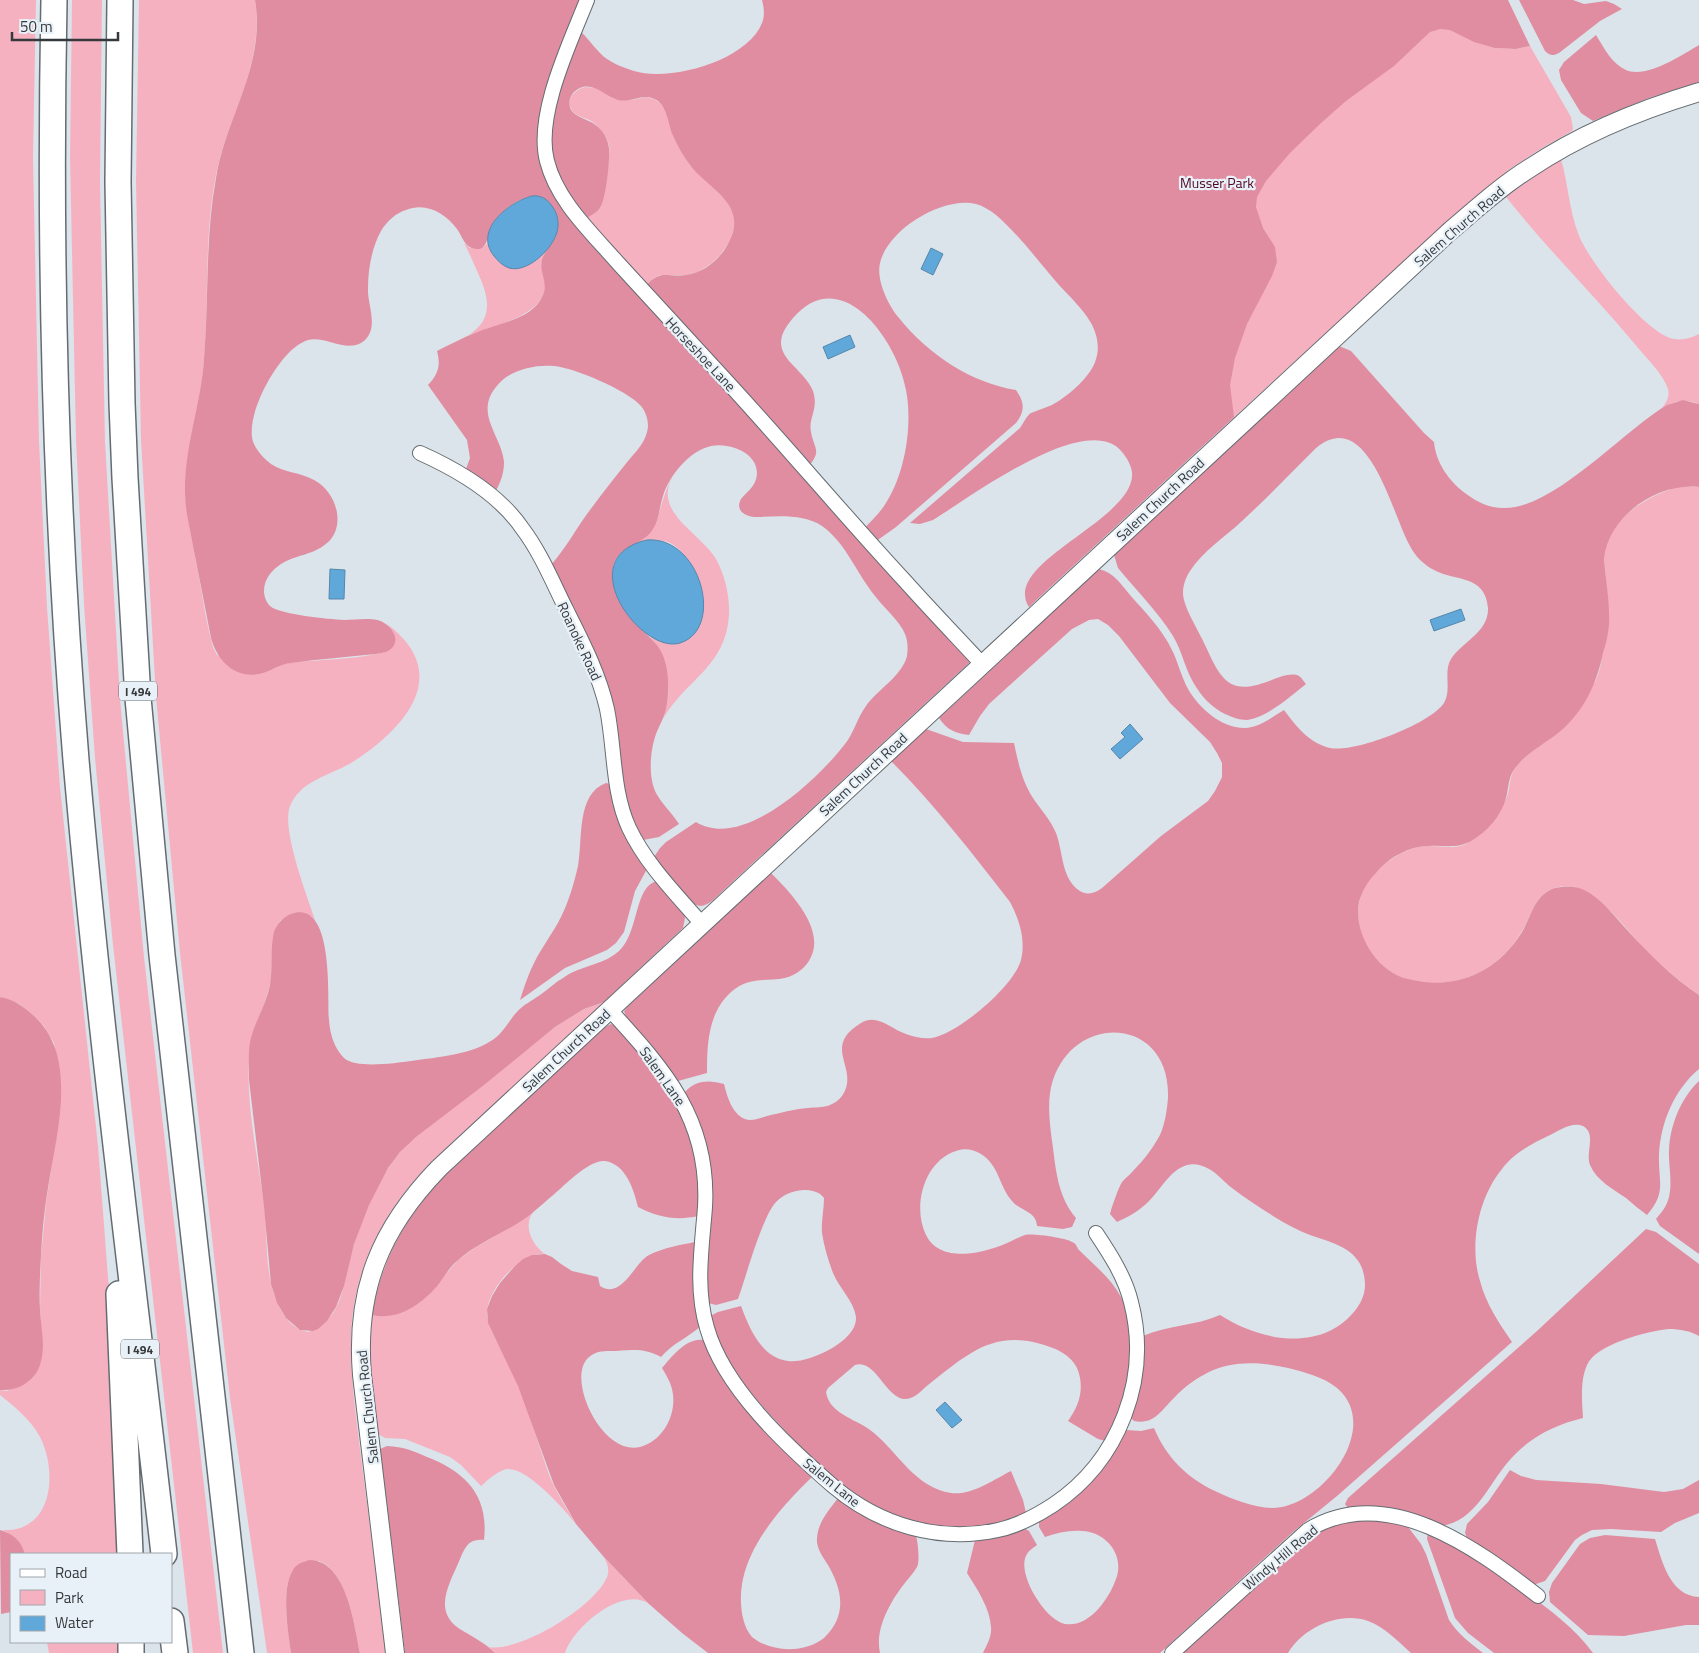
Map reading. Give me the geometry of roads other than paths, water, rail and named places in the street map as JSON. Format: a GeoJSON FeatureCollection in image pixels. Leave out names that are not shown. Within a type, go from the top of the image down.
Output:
{"type":"FeatureCollection","features":[{"type":"Feature","properties":{"kind":"highway","name":"I 494"},"geometry":{"type":"LineString","coordinates":[[54,0],[52,158],[60,511],[77,769],[95,947],[164,1553]]}},
{"type":"Feature","properties":{"kind":"highway","name":"I 494"},"geometry":{"type":"LineString","coordinates":[[120,0],[118,182],[122,403],[138,698],[162,955],[241,1653]]}},
{"type":"Feature","properties":{"kind":"highway"},"geometry":{"type":"LineString","coordinates":[[117,1144],[120,1329],[130,1553]]}},
{"type":"Feature","properties":{"kind":"highway"},"geometry":{"type":"LineString","coordinates":[[210,1379],[256,1653]]}},
{"type":"Feature","properties":{"kind":"highway"},"geometry":{"type":"LineString","coordinates":[[172,1629],[175,1653]]}},
{"type":"Feature","properties":{"kind":"street","name":"Horseshoe Lane"},"geometry":{"type":"LineString","coordinates":[[587,0],[562,64],[546,120],[544,142],[547,161],[560,191],[575,213],[660,310],[790,451],[905,582],[982,664]]}},
{"type":"Feature","properties":{"kind":"street","name":"Salem Church Road"},"geometry":{"type":"LineString","coordinates":[[395,1653],[361,1363],[361,1323],[372,1272],[387,1236],[420,1188],[439,1168],[1405,272],[1484,202],[1529,168],[1588,134],[1635,113],[1699,92]]}},
{"type":"Feature","properties":{"kind":"street","name":"Roanoke Road"},"geometry":{"type":"LineString","coordinates":[[420,453],[457,471],[491,496],[516,519],[530,540],[583,643],[598,678],[607,711],[618,793],[629,827],[649,861],[702,924]]}},
{"type":"Feature","properties":{"kind":"street","name":"Salem Lane"},"geometry":{"type":"LineString","coordinates":[[610,1010],[648,1053],[677,1091],[690,1117],[700,1144],[705,1182],[700,1291],[708,1331],[719,1358],[743,1393],[784,1441],[842,1494],[875,1514],[914,1529],[937,1533],[967,1534],[998,1530],[1029,1519],[1056,1503],[1083,1480],[1100,1461],[1117,1434],[1126,1412],[1136,1368],[1137,1346],[1129,1294],[1118,1269],[1096,1233]]}},
{"type":"Feature","properties":{"kind":"street","name":"Windy Hill Road"},"geometry":{"type":"LineString","coordinates":[[1172,1653],[1308,1530],[1330,1518],[1350,1514],[1369,1513],[1392,1516],[1430,1527],[1488,1560],[1538,1596]]}},
{"type":"Feature","properties":{"kind":"water"},"geometry":{"type":"Polygon","coordinates":[[[532,196],[544,198],[552,206],[558,220],[557,231],[549,248],[537,259],[523,267],[509,268],[494,256],[489,246],[488,236],[496,218],[513,204],[532,196]]]}},
{"type":"Feature","properties":{"kind":"water"},"geometry":{"type":"Polygon","coordinates":[[[931,248],[943,254],[933,275],[921,269],[931,248]]]}},
{"type":"Feature","properties":{"kind":"water"},"geometry":{"type":"Polygon","coordinates":[[[850,335],[855,347],[828,359],[823,347],[850,335]]]}},
{"type":"Feature","properties":{"kind":"water"},"geometry":{"type":"Polygon","coordinates":[[[647,540],[666,543],[681,552],[693,567],[701,585],[704,603],[701,620],[694,634],[680,643],[664,643],[648,634],[632,620],[620,603],[613,584],[614,565],[624,550],[647,540]]]}},
{"type":"Feature","properties":{"kind":"water"},"geometry":{"type":"Polygon","coordinates":[[[330,569],[345,570],[344,599],[329,599],[330,569]]]}},
{"type":"Feature","properties":{"kind":"water"},"geometry":{"type":"Polygon","coordinates":[[[1461,609],[1465,620],[1434,631],[1430,620],[1461,609]]]}},
{"type":"Feature","properties":{"kind":"water"},"geometry":{"type":"Polygon","coordinates":[[[1130,724],[1143,739],[1120,759],[1111,749],[1125,737],[1121,733],[1130,724]]]}},
{"type":"Feature","properties":{"kind":"water"},"geometry":{"type":"Polygon","coordinates":[[[945,1402],[962,1420],[952,1428],[936,1410],[945,1402]]]}},
{"type":"Feature","properties":{"kind":"park label","name":"Musser Park"},"geometry":{"type":"Point","coordinates":[1217,182]}}]}
